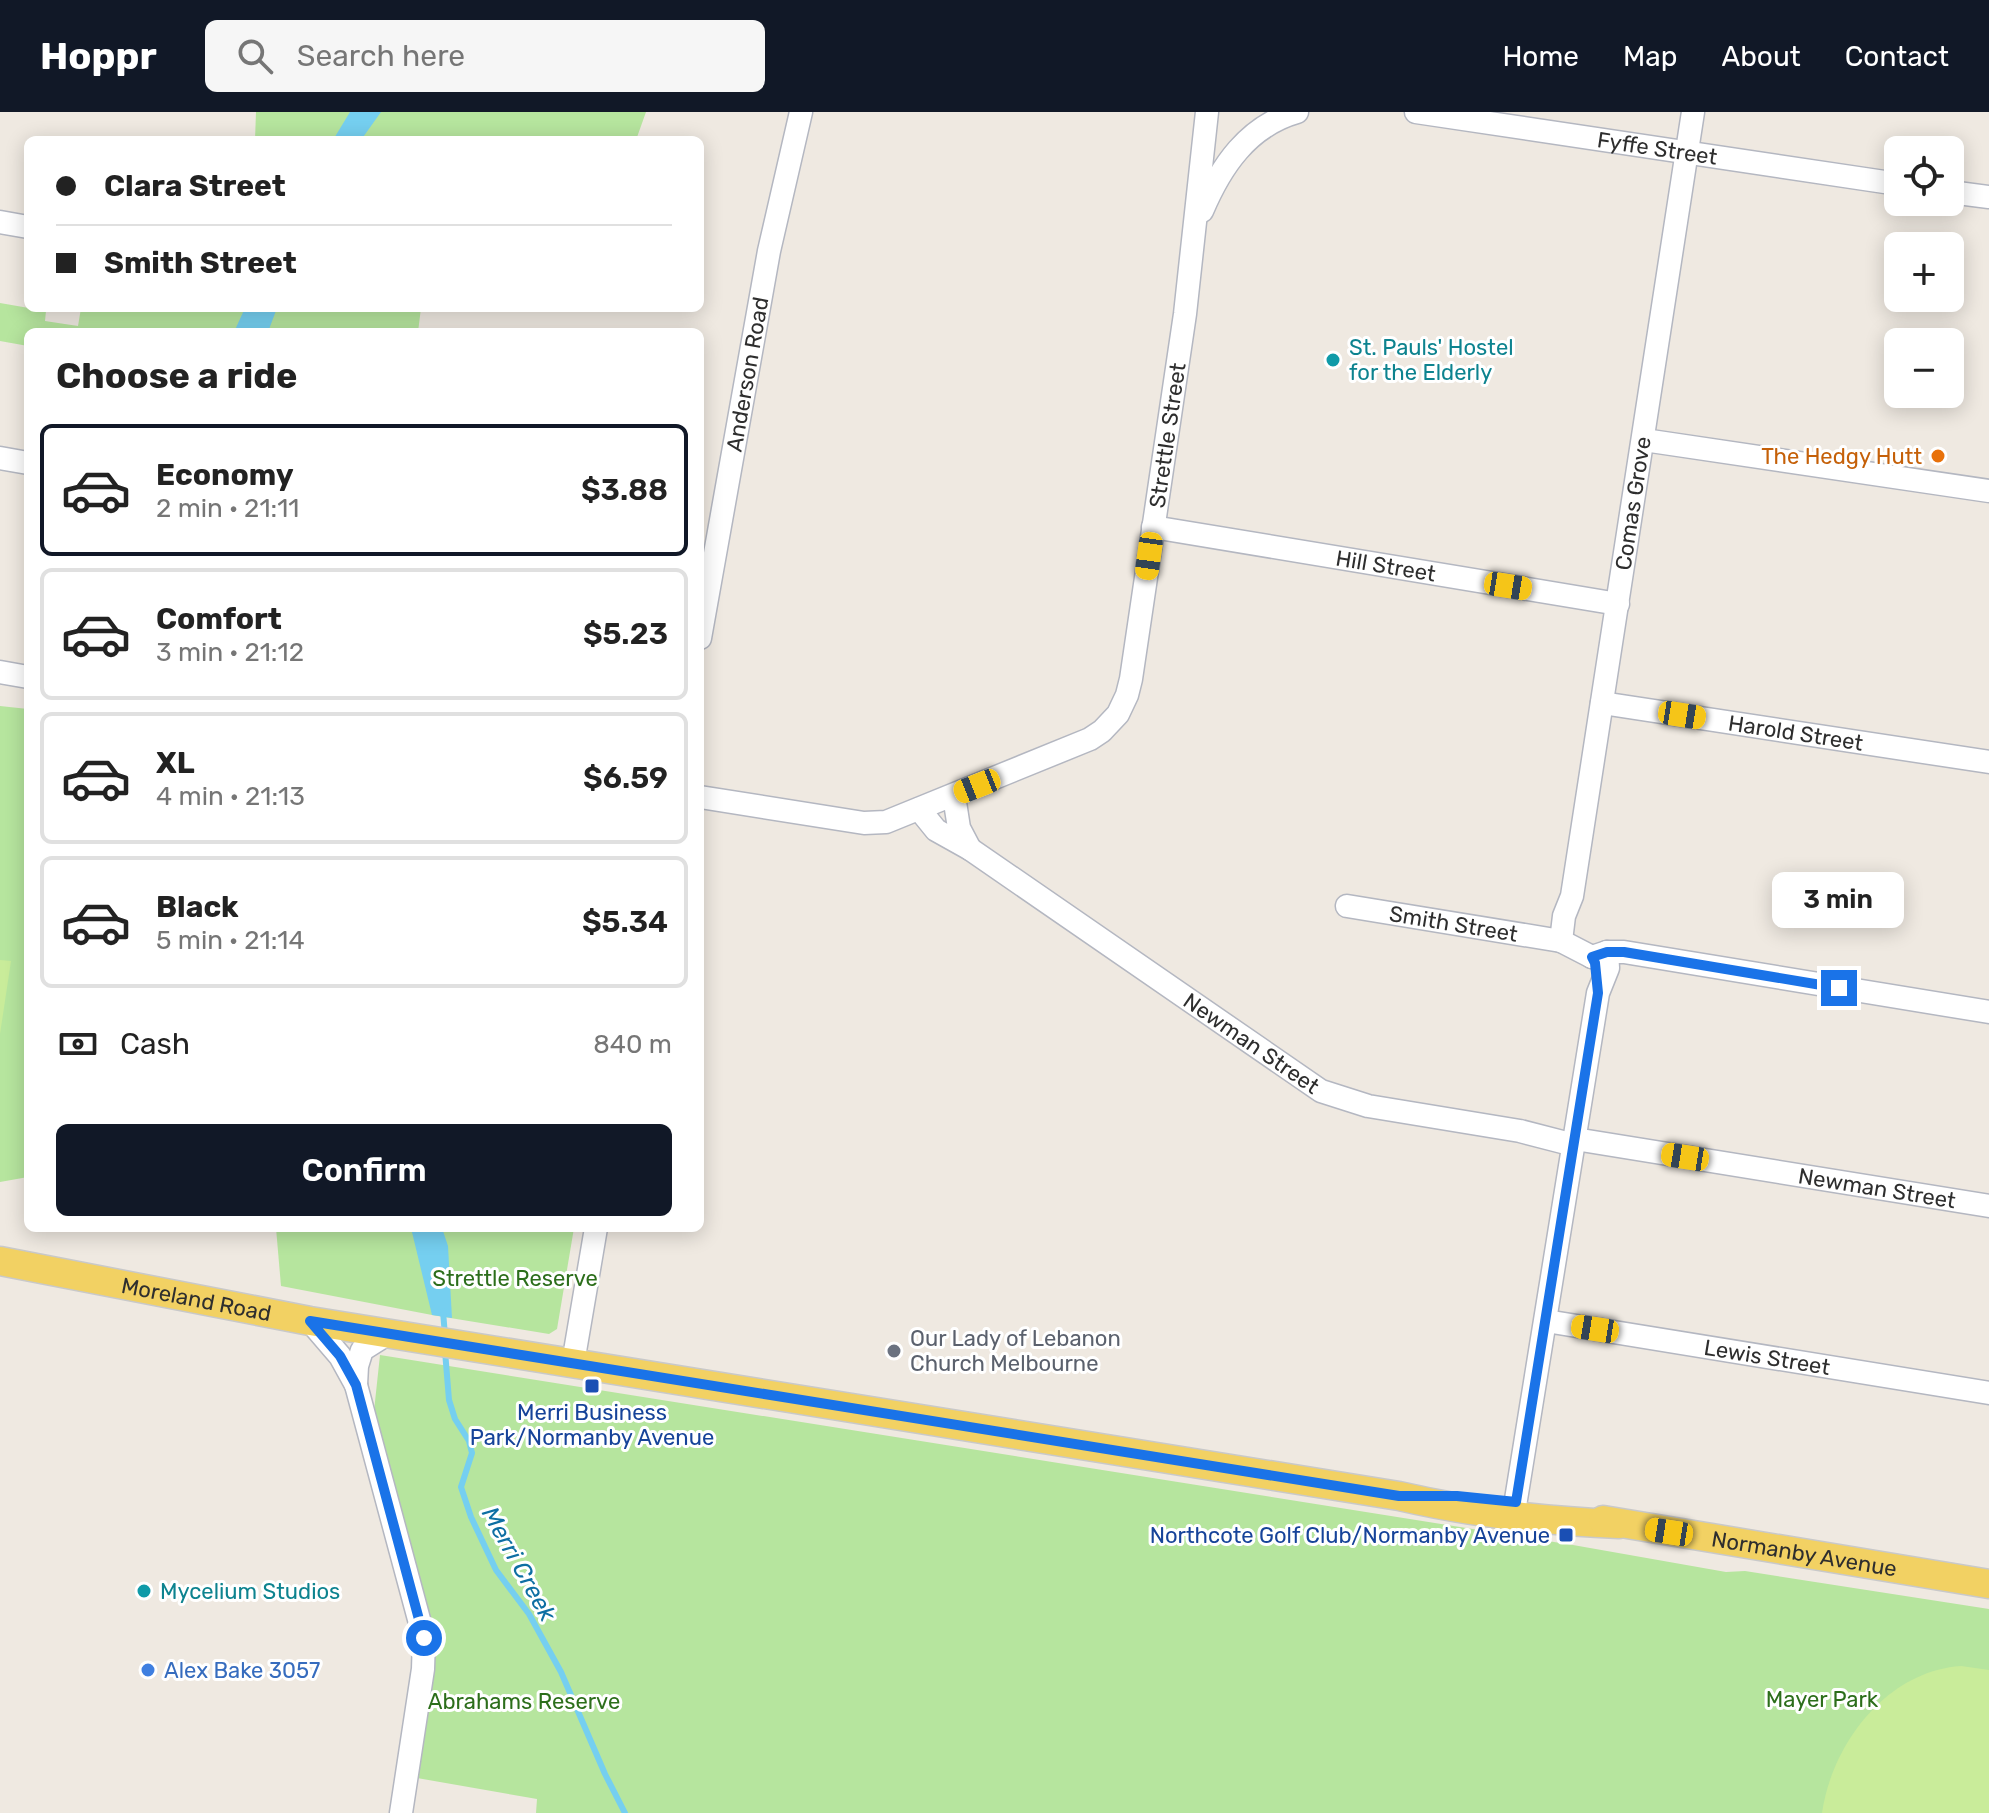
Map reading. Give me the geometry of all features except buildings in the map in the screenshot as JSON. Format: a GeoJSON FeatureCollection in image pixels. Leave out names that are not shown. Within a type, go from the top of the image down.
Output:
{"type":"FeatureCollection","features":[{"type":"Feature","properties":{"kind":"main road","name":"Moreland Road"},"geometry":{"type":"LineString","coordinates":[[0,1261],[310,1321],[489,1349]]}},
{"type":"Feature","properties":{"kind":"main road","name":"Normanby Avenue"},"geometry":{"type":"LineString","coordinates":[[489,1349],[1399,1496],[1449,1508],[1514,1510],[1619,1524],[1989,1584]]}},
{"type":"Feature","properties":{"kind":"street","name":"Anderson Road"},"geometry":{"type":"LineString","coordinates":[[704,616],[769,251],[801,112]]}},
{"type":"Feature","properties":{"kind":"street","name":"Strettle Street"},"geometry":{"type":"LineString","coordinates":[[954,796],[1090,739],[1118,714],[1127,695],[1196,227],[1200,155],[1207,112]]}},
{"type":"Feature","properties":{"kind":"street"},"geometry":{"type":"LineString","coordinates":[[1196,227],[1222,169],[1235,151],[1273,120],[1297,112]]}},
{"type":"Feature","properties":{"kind":"street","name":"Fyffe Street"},"geometry":{"type":"LineString","coordinates":[[1416,112],[1884,182]]}},
{"type":"Feature","properties":{"kind":"street","name":"Comas Grove"},"geometry":{"type":"LineString","coordinates":[[1570,937],[1572,896],[1693,112]]}},
{"type":"Feature","properties":{"kind":"street"},"geometry":{"type":"LineString","coordinates":[[1964,194],[1989,197]]}},
{"type":"Feature","properties":{"kind":"street"},"geometry":{"type":"LineString","coordinates":[[0,222],[24,226]]}},
{"type":"Feature","properties":{"kind":"street"},"geometry":{"type":"LineString","coordinates":[[1644,440],[1989,491]]}},
{"type":"Feature","properties":{"kind":"street"},"geometry":{"type":"LineString","coordinates":[[0,458],[24,462]]}},
{"type":"Feature","properties":{"kind":"street","name":"Hill Street"},"geometry":{"type":"LineString","coordinates":[[1153,527],[1618,604]]}},
{"type":"Feature","properties":{"kind":"street"},"geometry":{"type":"LineString","coordinates":[[0,672],[24,676]]}},
{"type":"Feature","properties":{"kind":"street","name":"Harold Street"},"geometry":{"type":"LineString","coordinates":[[1602,703],[1989,762]]}},
{"type":"Feature","properties":{"kind":"street"},"geometry":{"type":"LineString","coordinates":[[704,798],[864,823],[886,822],[954,796],[959,828],[970,849]]}},
{"type":"Feature","properties":{"kind":"street","name":"Newman Street"},"geometry":{"type":"LineString","coordinates":[[919,809],[936,830],[970,849],[1321,1091],[1368,1106],[1574,1142],[1989,1206]]}},
{"type":"Feature","properties":{"kind":"street","name":"Smith Street"},"geometry":{"type":"LineString","coordinates":[[1347,906],[1570,937],[1605,947],[1600,954]]}},
{"type":"Feature","properties":{"kind":"street"},"geometry":{"type":"LineString","coordinates":[[1514,1510],[1598,993],[1608,965],[1600,954]]}},
{"type":"Feature","properties":{"kind":"street"},"geometry":{"type":"LineString","coordinates":[[1600,954],[1637,954],[1989,1012]]}},
{"type":"Feature","properties":{"kind":"street"},"geometry":{"type":"LineString","coordinates":[[573,1363],[595,1232]]}},
{"type":"Feature","properties":{"kind":"street"},"geometry":{"type":"LineString","coordinates":[[310,1321],[340,1356],[356,1385],[424,1638],[423,1669],[401,1813]]}},
{"type":"Feature","properties":{"kind":"street","name":"Lewis Street"},"geometry":{"type":"LineString","coordinates":[[1546,1321],[1989,1393]]}},
{"type":"Feature","properties":{"kind":"street"},"geometry":{"type":"LineString","coordinates":[[356,1385],[362,1350],[394,1334]]}},
{"type":"Feature","properties":{"kind":"green space"},"geometry":{"type":"Polygon","coordinates":[[[256,112],[646,112],[637,136],[255,136],[256,112]]]}},
{"type":"Feature","properties":{"kind":"green space"},"geometry":{"type":"Polygon","coordinates":[[[0,303],[24,307],[24,312],[46,312],[45,321],[78,326],[80,312],[420,312],[418,328],[24,328],[24,345],[0,341],[0,303]]]}},
{"type":"Feature","properties":{"kind":"green space"},"geometry":{"type":"Polygon","coordinates":[[[0,706],[24,709],[24,1178],[0,1182],[0,706]]]}},
{"type":"Feature","properties":{"kind":"green space"},"geometry":{"type":"Polygon","coordinates":[[[0,960],[11,961],[0,1034],[0,960]]]}},
{"type":"Feature","properties":{"kind":"green space","name":"Strettle Reserve"},"geometry":{"type":"Polygon","coordinates":[[[276,1232],[573,1232],[557,1329],[549,1334],[281,1286],[276,1232]]]}},
{"type":"Feature","properties":{"kind":"green space"},"geometry":{"type":"Polygon","coordinates":[[[380,1355],[1726,1572],[1745,1571],[1989,1609],[1989,1813],[536,1813],[537,1799],[417,1778],[433,1631],[374,1411],[380,1355]]]}},
{"type":"Feature","properties":{"kind":"green space"},"geometry":{"type":"Polygon","coordinates":[[[1961,1666],[1989,1670],[1989,1813],[1822,1813],[1838,1761],[1868,1715],[1887,1696],[1909,1681],[1934,1671],[1961,1666]]]}},
{"type":"Feature","properties":{"kind":"water"},"geometry":{"type":"Polygon","coordinates":[[[350,112],[381,112],[364,136],[335,136],[350,112]]]}},
{"type":"Feature","properties":{"kind":"water"},"geometry":{"type":"Polygon","coordinates":[[[243,312],[276,312],[270,328],[236,328],[243,312]]]}},
{"type":"Feature","properties":{"kind":"water"},"geometry":{"type":"Polygon","coordinates":[[[412,1232],[443,1232],[448,1246],[452,1318],[432,1315],[412,1232]]]}},
{"type":"Feature","properties":{"kind":"waterway","name":"Merri Creek"},"geometry":{"type":"LineString","coordinates":[[443,1311],[445,1336]]}},
{"type":"Feature","properties":{"kind":"waterway","name":"Merri Creek"},"geometry":{"type":"LineString","coordinates":[[445,1351],[449,1400],[472,1453],[461,1487],[471,1517],[496,1570],[529,1614],[561,1672],[625,1813]]}},
{"type":"Feature","properties":{"kind":"place","name":"St. Pauls' Hostel for the Elderly"},"geometry":{"type":"Point","coordinates":[1333,360]}},
{"type":"Feature","properties":{"kind":"place","name":"The Hedgy Hutt"},"geometry":{"type":"Point","coordinates":[1938,456]}},
{"type":"Feature","properties":{"kind":"place","name":"Our Lady of Lebanon Church Melbourne"},"geometry":{"type":"Point","coordinates":[894,1351]}},
{"type":"Feature","properties":{"kind":"place","name":"Merri Business Park/Normanby Avenue"},"geometry":{"type":"Point","coordinates":[592,1386]}},
{"type":"Feature","properties":{"kind":"place","name":"Northcote Golf Club/Normanby Avenue"},"geometry":{"type":"Point","coordinates":[1566,1535]}},
{"type":"Feature","properties":{"kind":"place","name":"Mycelium Studios"},"geometry":{"type":"Point","coordinates":[144,1591]}},
{"type":"Feature","properties":{"kind":"place","name":"Alex Bake 3057"},"geometry":{"type":"Point","coordinates":[148,1670]}},
{"type":"Feature","properties":{"kind":"route"},"geometry":{"type":"LineString","coordinates":[[424,1638],[356,1385],[340,1356],[310,1321],[1399,1496],[1457,1496],[1516,1502],[1598,993],[1592,957],[1607,952],[1624,952],[1839,988]]}},
{"type":"Feature","properties":{"kind":"park label","name":"Mayer Park"},"geometry":{"type":"Point","coordinates":[1822,1699]}},
{"type":"Feature","properties":{"kind":"park label","name":"Abrahams Reserve"},"geometry":{"type":"Point","coordinates":[524,1701]}}]}
